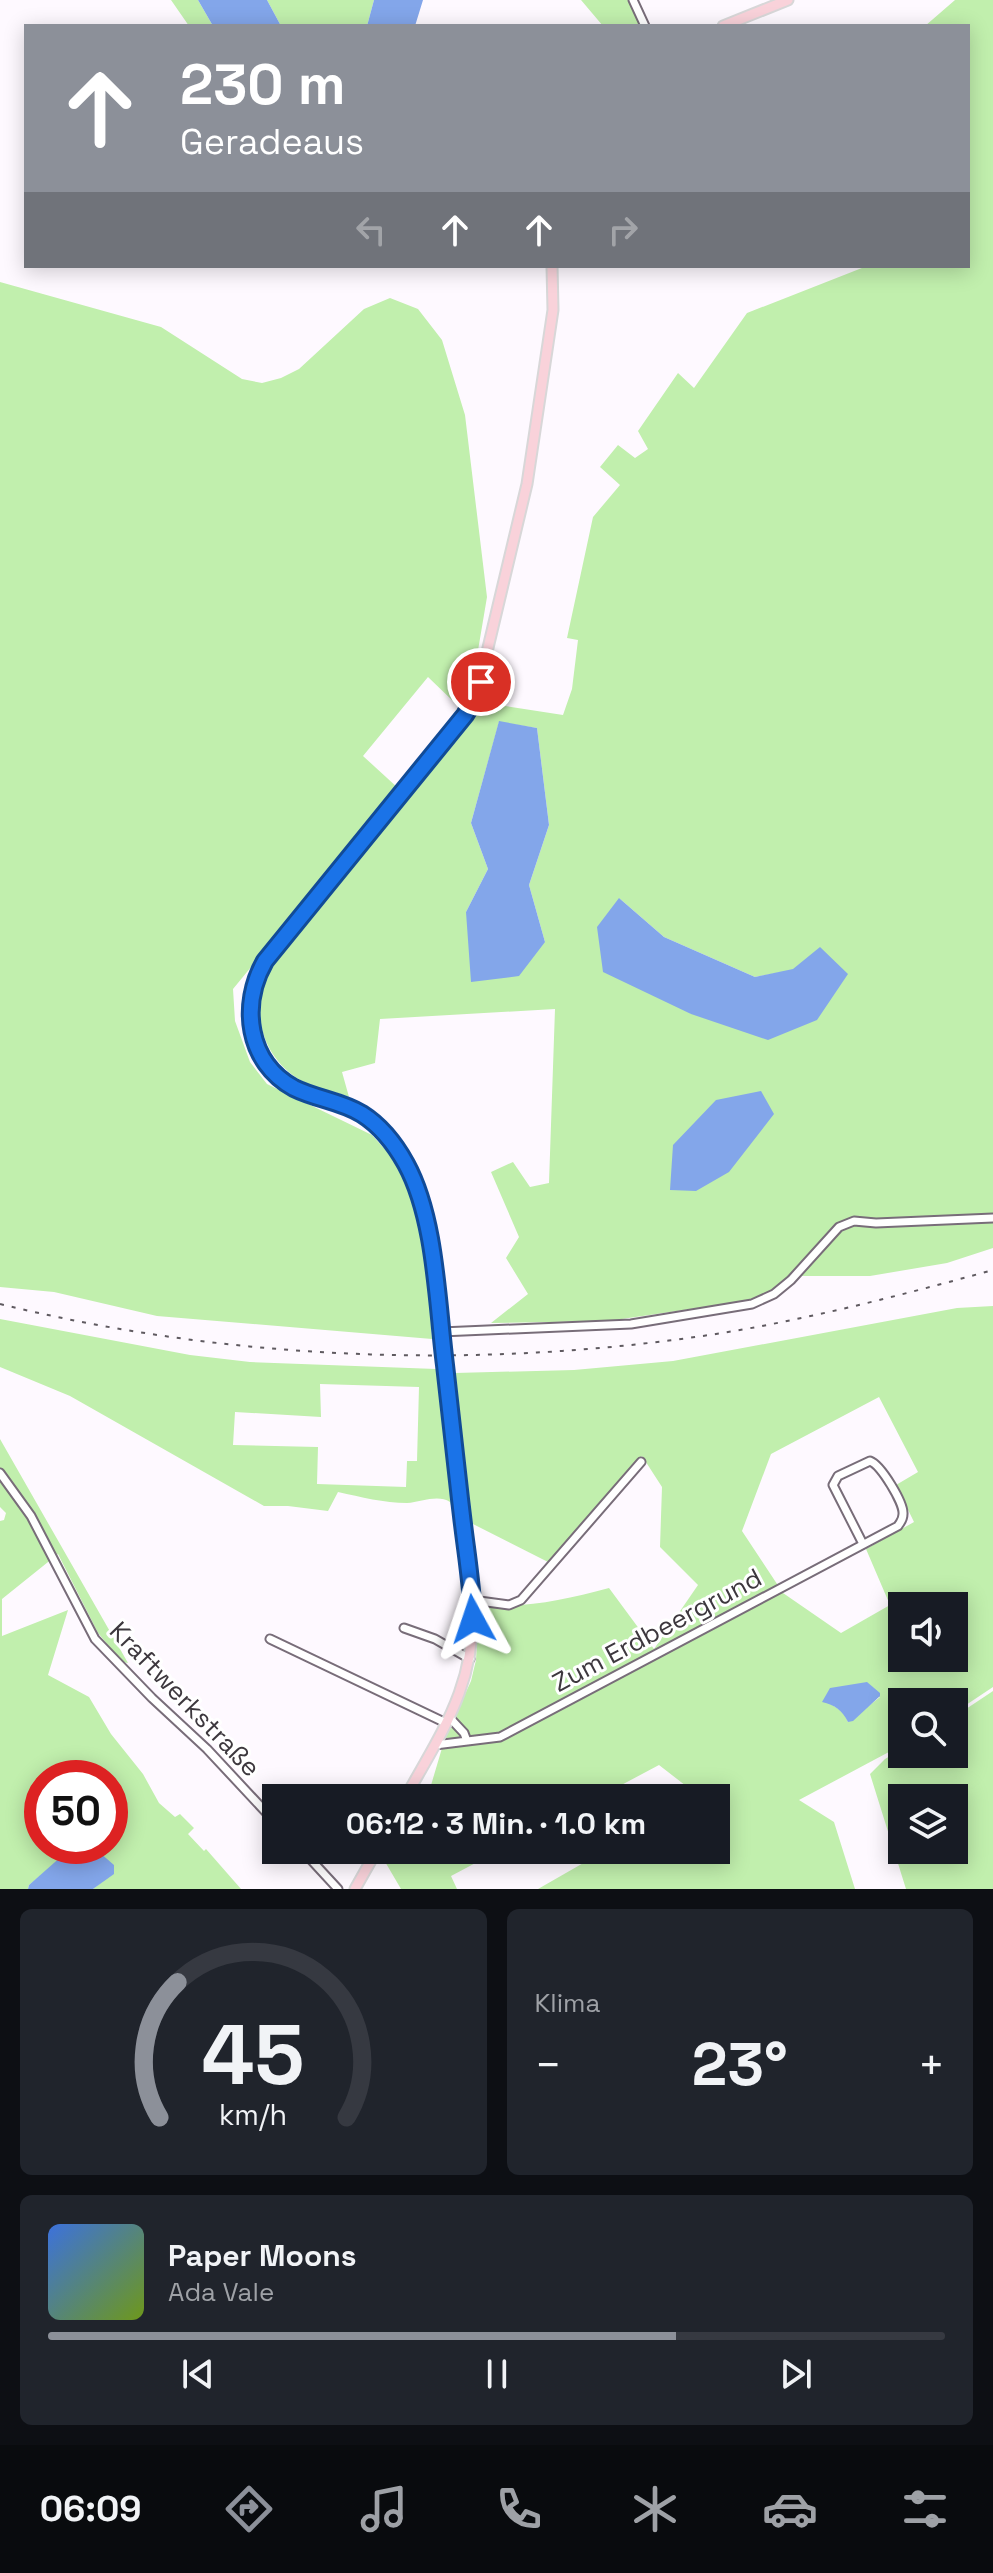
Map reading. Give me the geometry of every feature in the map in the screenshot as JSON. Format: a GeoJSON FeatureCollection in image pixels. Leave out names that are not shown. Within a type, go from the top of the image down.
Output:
{"type":"FeatureCollection","features":[{"type":"Feature","properties":{"kind":"main road"},"geometry":{"type":"LineString","coordinates":[[728,24],[788,0]]}},
{"type":"Feature","properties":{"kind":"main road"},"geometry":{"type":"LineString","coordinates":[[413,1784],[462,1688],[473,1637],[472,1600],[425,1210],[412,1177],[387,1135],[361,1113],[295,1088],[273,1071],[255,1041],[250,1005],[265,961],[471,707],[481,682],[524,500],[554,300],[552,268]]}},
{"type":"Feature","properties":{"kind":"main road"},"geometry":{"type":"LineString","coordinates":[[355,1889],[369,1864]]}},
{"type":"Feature","properties":{"kind":"street"},"geometry":{"type":"LineString","coordinates":[[633,0],[644,24]]}},
{"type":"Feature","properties":{"kind":"street"},"geometry":{"type":"LineString","coordinates":[[441,1332],[631,1324],[752,1304],[774,1294],[791,1280],[839,1227],[849,1221],[993,1218]]}},
{"type":"Feature","properties":{"kind":"street","name":"Zum Erdbeergrund"},"geometry":{"type":"LineString","coordinates":[[435,1745],[500,1737],[898,1526],[903,1509],[880,1467],[870,1461],[838,1476],[833,1485],[863,1544]]}},
{"type":"Feature","properties":{"kind":"street"},"geometry":{"type":"LineString","coordinates":[[472,1600],[509,1605],[521,1600],[641,1462]]}},
{"type":"Feature","properties":{"kind":"street","name":"Kraftwerkstraße"},"geometry":{"type":"LineString","coordinates":[[0,1473],[31,1516],[95,1639],[262,1808]]}},
{"type":"Feature","properties":{"kind":"street"},"geometry":{"type":"LineString","coordinates":[[404,1628],[428,1635],[470,1659]]}},
{"type":"Feature","properties":{"kind":"street"},"geometry":{"type":"LineString","coordinates":[[270,1639],[448,1720],[464,1733],[467,1741]]}},
{"type":"Feature","properties":{"kind":"street"},"geometry":{"type":"LineString","coordinates":[[315,1864],[338,1889]]}},
{"type":"Feature","properties":{"kind":"green space"},"geometry":{"type":"Polygon","coordinates":[[[171,0],[198,0],[212,24],[188,24],[171,0]]]}},
{"type":"Feature","properties":{"kind":"green space"},"geometry":{"type":"Polygon","coordinates":[[[267,0],[374,0],[368,24],[280,24],[267,0]]]}},
{"type":"Feature","properties":{"kind":"green space"},"geometry":{"type":"Polygon","coordinates":[[[581,0],[628,0],[639,24],[601,24],[581,0]]]}},
{"type":"Feature","properties":{"kind":"green space"},"geometry":{"type":"Polygon","coordinates":[[[955,0],[993,0],[993,1248],[947,1263],[870,1276],[790,1276],[768,1292],[746,1301],[608,1321],[491,1323],[528,1294],[506,1258],[519,1237],[491,1172],[513,1162],[530,1187],[549,1183],[555,1009],[380,1019],[375,1063],[342,1072],[349,1097],[302,1081],[277,1059],[262,1031],[260,999],[264,983],[271,968],[367,850],[480,702],[563,715],[572,689],[578,640],[567,638],[593,517],[620,485],[600,467],[618,445],[635,458],[648,449],[638,431],[678,373],[694,388],[747,313],[862,268],[970,268],[970,24],[927,24],[955,0]],[[499,722],[471,823],[488,869],[466,912],[545,942],[529,885],[549,825],[537,728],[499,722]],[[619,898],[691,1014],[793,970],[755,977],[664,937],[619,898]]]}},
{"type":"Feature","properties":{"kind":"green space"},"geometry":{"type":"Polygon","coordinates":[[[0,282],[161,327],[242,379],[262,383],[299,369],[364,309],[390,298],[418,309],[442,340],[465,415],[487,597],[472,686],[456,704],[428,677],[363,756],[398,788],[233,989],[235,1021],[250,1062],[267,1084],[372,1135],[412,1185],[423,1225],[434,1318],[432,1339],[157,1316],[54,1292],[0,1287],[0,282]]]}},
{"type":"Feature","properties":{"kind":"green space"},"geometry":{"type":"Polygon","coordinates":[[[993,1306],[993,1687],[968,1704],[968,1688],[888,1688],[888,1752],[799,1800],[834,1822],[855,1889],[538,1889],[582,1864],[730,1864],[730,1784],[684,1784],[659,1765],[623,1784],[431,1784],[445,1738],[471,1681],[476,1660],[479,1604],[544,1602],[609,1588],[654,1649],[698,1585],[660,1547],[662,1487],[642,1456],[548,1562],[469,1522],[455,1399],[455,1373],[574,1370],[673,1361],[957,1308],[993,1306]],[[879,1397],[771,1454],[742,1531],[783,1593],[841,1633],[888,1606],[888,1672],[968,1672],[968,1592],[888,1592],[888,1600],[866,1549],[914,1522],[896,1485],[918,1472],[879,1397]],[[880,1697],[831,1704],[844,1713],[848,1722],[880,1697]]]}},
{"type":"Feature","properties":{"kind":"green space"},"geometry":{"type":"Polygon","coordinates":[[[0,1319],[190,1355],[250,1362],[436,1369],[444,1393],[459,1520],[455,1520],[450,1502],[440,1499],[398,1503],[338,1492],[328,1511],[264,1506],[70,1396],[0,1367],[0,1319]],[[320,1384],[321,1417],[235,1412],[233,1445],[318,1447],[317,1484],[406,1487],[407,1461],[417,1461],[419,1387],[320,1384]]]}},
{"type":"Feature","properties":{"kind":"green space"},"geometry":{"type":"Polygon","coordinates":[[[0,1439],[128,1663],[122,1662],[98,1633],[58,1554],[2,1599],[2,1636],[68,1610],[48,1675],[89,1697],[111,1734],[143,1774],[159,1803],[175,1817],[180,1814],[194,1828],[188,1834],[204,1851],[206,1849],[241,1889],[93,1889],[103,1881],[102,1864],[128,1864],[128,1760],[24,1760],[24,1864],[54,1864],[28,1889],[0,1889],[0,1521],[4,1520],[6,1513],[0,1507],[0,1439]]]}},
{"type":"Feature","properties":{"kind":"green space"},"geometry":{"type":"Polygon","coordinates":[[[993,1691],[993,1889],[906,1889],[898,1864],[968,1864],[968,1784],[888,1784],[888,1832],[870,1774],[888,1757],[888,1768],[968,1768],[968,1708],[993,1691]]]}},
{"type":"Feature","properties":{"kind":"green space"},"geometry":{"type":"Polygon","coordinates":[[[386,1864],[474,1864],[451,1876],[457,1889],[401,1889],[386,1864]]]}},
{"type":"Feature","properties":{"kind":"water"},"geometry":{"type":"Polygon","coordinates":[[[198,0],[267,0],[280,24],[212,24],[198,0]]]}},
{"type":"Feature","properties":{"kind":"water"},"geometry":{"type":"Polygon","coordinates":[[[374,0],[423,0],[416,24],[368,24],[374,0]]]}},
{"type":"Feature","properties":{"kind":"water"},"geometry":{"type":"Polygon","coordinates":[[[499,721],[537,728],[549,825],[529,885],[545,942],[519,976],[471,982],[466,912],[488,869],[471,823],[499,721]]]}},
{"type":"Feature","properties":{"kind":"water"},"geometry":{"type":"Polygon","coordinates":[[[619,898],[664,937],[755,977],[793,969],[820,947],[848,974],[817,1020],[768,1040],[691,1014],[603,972],[597,927],[619,898]]]}},
{"type":"Feature","properties":{"kind":"water"},"geometry":{"type":"Polygon","coordinates":[[[761,1091],[774,1114],[729,1172],[696,1191],[670,1190],[673,1145],[716,1100],[761,1091]]]}},
{"type":"Feature","properties":{"kind":"water"},"geometry":{"type":"Polygon","coordinates":[[[867,1682],[880,1696],[853,1721],[848,1722],[838,1709],[822,1702],[830,1688],[867,1682]]]}},
{"type":"Feature","properties":{"kind":"water"},"geometry":{"type":"Polygon","coordinates":[[[53,1864],[114,1865],[114,1874],[93,1889],[28,1889],[53,1864]]]}},
{"type":"Feature","properties":{"kind":"railway"},"geometry":{"type":"LineString","coordinates":[[0,1304],[177,1338],[266,1348],[356,1354],[537,1353],[627,1345],[751,1328],[856,1306],[993,1270]]}},
{"type":"Feature","properties":{"kind":"route"},"geometry":{"type":"LineString","coordinates":[[473,1619],[439,1314],[427,1220],[421,1199],[399,1153],[387,1135],[372,1121],[353,1109],[295,1088],[273,1071],[258,1049],[250,1014],[251,996],[265,961],[465,715],[481,682]]}}]}
